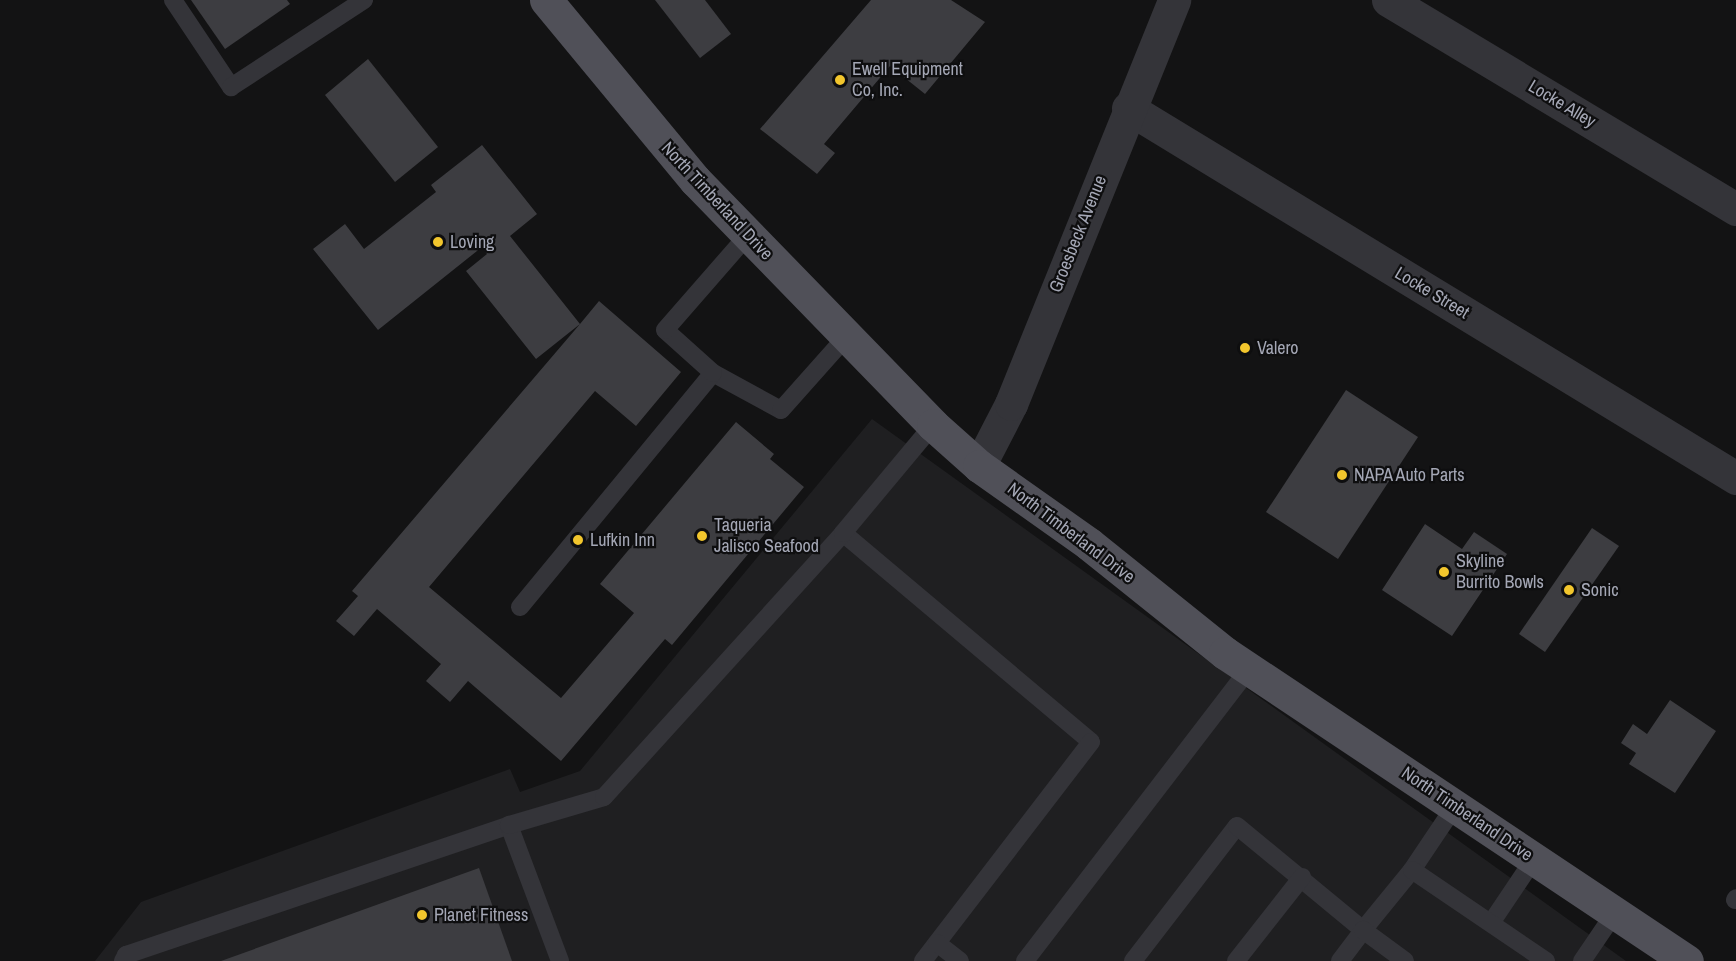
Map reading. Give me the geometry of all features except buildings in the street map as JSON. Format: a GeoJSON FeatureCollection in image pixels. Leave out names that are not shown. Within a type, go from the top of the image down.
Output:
{"type":"FeatureCollection","features":[{"type":"Feature","properties":{"kind":"main road","name":"North Timberland Drive"},"geometry":{"type":"LineString","coordinates":[[546,0],[695,180],[747,236],[933,425],[979,466],[1089,544],[1249,669],[1687,961]]}},
{"type":"Feature","properties":{"kind":"street","name":"Groesbeck Avenue"},"geometry":{"type":"LineString","coordinates":[[979,466],[1011,404],[1128,108],[1174,0]]}},
{"type":"Feature","properties":{"kind":"street","name":"Locke Alley"},"geometry":{"type":"LineString","coordinates":[[1388,0],[1736,209]]}},
{"type":"Feature","properties":{"kind":"street","name":"Locke Street"},"geometry":{"type":"LineString","coordinates":[[1128,108],[1736,478]]}},
{"type":"Feature","properties":{"kind":"lane"},"geometry":{"type":"LineString","coordinates":[[173,0],[231,87],[364,0]]}},
{"type":"Feature","properties":{"kind":"lane"},"geometry":{"type":"LineString","coordinates":[[747,236],[665,330],[713,373],[781,410],[847,336]]}},
{"type":"Feature","properties":{"kind":"lane"},"geometry":{"type":"LineString","coordinates":[[520,607],[713,373]]}},
{"type":"Feature","properties":{"kind":"lane"},"geometry":{"type":"LineString","coordinates":[[123,961],[126,954],[509,825],[604,797],[843,533],[933,425]]}},
{"type":"Feature","properties":{"kind":"lane"},"geometry":{"type":"LineString","coordinates":[[843,533],[1091,742],[923,961]]}},
{"type":"Feature","properties":{"kind":"lane"},"geometry":{"type":"LineString","coordinates":[[1025,961],[1249,669]]}},
{"type":"Feature","properties":{"kind":"lane"},"geometry":{"type":"LineString","coordinates":[[1340,961],[1412,870],[1455,806]]}},
{"type":"Feature","properties":{"kind":"lane"},"geometry":{"type":"LineString","coordinates":[[509,825],[560,961]]}},
{"type":"Feature","properties":{"kind":"lane"},"geometry":{"type":"LineString","coordinates":[[1133,961],[1237,826],[1363,930],[1405,961]]}},
{"type":"Feature","properties":{"kind":"lane"},"geometry":{"type":"LineString","coordinates":[[1491,923],[1534,859]]}},
{"type":"Feature","properties":{"kind":"lane"},"geometry":{"type":"LineString","coordinates":[[1412,870],[1546,961]]}},
{"type":"Feature","properties":{"kind":"lane"},"geometry":{"type":"LineString","coordinates":[[1236,961],[1302,878]]}},
{"type":"Feature","properties":{"kind":"lane"},"geometry":{"type":"LineString","coordinates":[[1582,961],[1614,914]]}},
{"type":"Feature","properties":{"kind":"lane"},"geometry":{"type":"LineString","coordinates":[[937,943],[960,961]]}},
{"type":"Feature","properties":{"kind":"shaded area"},"geometry":{"type":"Polygon","coordinates":[[[872,419],[1626,961],[95,961],[141,902],[510,769],[520,792],[580,771],[872,419]]]}},
{"type":"Feature","properties":{"kind":"place","name":"Ewell Equipment Co, Inc."},"geometry":{"type":"Point","coordinates":[840,80]}},
{"type":"Feature","properties":{"kind":"place","name":"Loving"},"geometry":{"type":"Point","coordinates":[438,242]}},
{"type":"Feature","properties":{"kind":"place","name":"Valero"},"geometry":{"type":"Point","coordinates":[1245,348]}},
{"type":"Feature","properties":{"kind":"place","name":"NAPA Auto Parts"},"geometry":{"type":"Point","coordinates":[1342,475]}},
{"type":"Feature","properties":{"kind":"place","name":"Taqueria Jalisco Seafood"},"geometry":{"type":"Point","coordinates":[702,536]}},
{"type":"Feature","properties":{"kind":"place","name":"Lufkin Inn"},"geometry":{"type":"Point","coordinates":[578,540]}},
{"type":"Feature","properties":{"kind":"place","name":"Skyline Burrito Bowls"},"geometry":{"type":"Point","coordinates":[1444,572]}},
{"type":"Feature","properties":{"kind":"place","name":"Sonic"},"geometry":{"type":"Point","coordinates":[1569,590]}},
{"type":"Feature","properties":{"kind":"place","name":"Planet Fitness"},"geometry":{"type":"Point","coordinates":[422,915]}}]}
